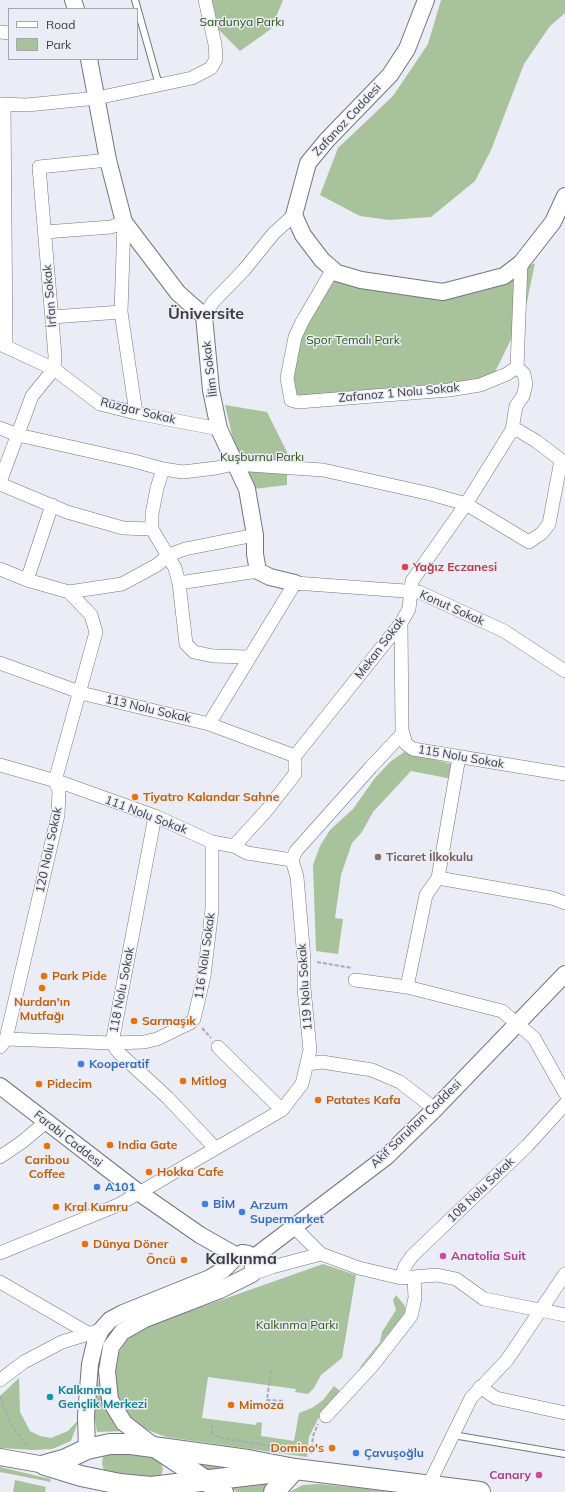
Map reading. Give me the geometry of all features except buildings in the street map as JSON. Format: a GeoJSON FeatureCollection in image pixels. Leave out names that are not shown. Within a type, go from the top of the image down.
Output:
{"type":"FeatureCollection","features":[{"type":"Feature","properties":{"kind":"main road"},"geometry":{"type":"LineString","coordinates":[[39,1458],[66,1459],[87,1448],[110,1444],[131,1444],[303,1463],[474,1491]]}},
{"type":"Feature","properties":{"kind":"main road"},"geometry":{"type":"LineString","coordinates":[[155,1447],[223,1492]]}},
{"type":"Feature","properties":{"kind":"main road"},"geometry":{"type":"LineString","coordinates":[[87,1448],[97,1479]]}},
{"type":"Feature","properties":{"kind":"main road"},"geometry":{"type":"LineString","coordinates":[[39,1458],[81,1476],[158,1490],[203,1480],[303,1463]]}},
{"type":"Feature","properties":{"kind":"main road"},"geometry":{"type":"LineString","coordinates":[[274,1492],[303,1463]]}},
{"type":"Feature","properties":{"kind":"street"},"geometry":{"type":"LineString","coordinates":[[3,345],[2,104],[27,105],[97,98],[192,78],[211,68],[216,59],[215,44],[205,0]]}},
{"type":"Feature","properties":{"kind":"street","name":"Zafanoz Caddesi"},"geometry":{"type":"LineString","coordinates":[[294,215],[308,163],[327,140],[390,76],[407,49],[426,0]]}},
{"type":"Feature","properties":{"kind":"street"},"geometry":{"type":"LineString","coordinates":[[89,60],[108,160],[124,222],[121,312],[136,413]]}},
{"type":"Feature","properties":{"kind":"street","name":"İrfan Sokak"},"geometry":{"type":"LineString","coordinates":[[54,369],[55,356],[39,167],[108,160]]}},
{"type":"Feature","properties":{"kind":"street"},"geometry":{"type":"LineString","coordinates":[[124,222],[178,293],[204,316],[213,302],[244,270],[274,233],[294,215],[303,235],[322,260],[338,273],[361,280],[443,292],[504,276],[521,263],[553,222],[565,196]]}},
{"type":"Feature","properties":{"kind":"street"},"geometry":{"type":"LineString","coordinates":[[45,232],[110,227],[124,222]]}},
{"type":"Feature","properties":{"kind":"street"},"geometry":{"type":"LineString","coordinates":[[0,428],[18,435],[127,459],[163,469],[183,472],[234,464],[323,470],[432,494],[466,504],[530,542],[542,533],[549,524],[562,460],[536,441],[519,431],[512,430],[516,406],[523,396],[526,384],[524,374],[517,367],[521,263]]}},
{"type":"Feature","properties":{"kind":"street","name":"Zafanoz 1 Nolu Sokak"},"geometry":{"type":"LineString","coordinates":[[333,269],[302,322],[295,337],[287,378],[291,400],[298,402],[315,399],[449,390],[480,385],[507,374],[517,367]]}},
{"type":"Feature","properties":{"kind":"street"},"geometry":{"type":"LineString","coordinates":[[52,317],[121,312]]}},
{"type":"Feature","properties":{"kind":"street","name":"İlim Sokak"},"geometry":{"type":"LineString","coordinates":[[204,316],[211,390],[219,429],[234,464],[247,489],[255,534],[255,554],[258,571]]}},
{"type":"Feature","properties":{"kind":"street","name":"Rüzgar Sokak"},"geometry":{"type":"LineString","coordinates":[[3,345],[54,369],[100,404],[136,413],[219,429]]}},
{"type":"Feature","properties":{"kind":"street"},"geometry":{"type":"LineString","coordinates":[[54,369],[32,396],[0,483],[67,512],[123,528],[152,529]]}},
{"type":"Feature","properties":{"kind":"street","name":"Mekan Sokak"},"geometry":{"type":"LineString","coordinates":[[295,756],[401,623],[409,609],[412,581],[466,504],[512,430]]}},
{"type":"Feature","properties":{"kind":"street"},"geometry":{"type":"LineString","coordinates":[[163,469],[156,488],[152,529],[169,556],[179,583],[186,644],[194,652],[213,656],[248,657]]}},
{"type":"Feature","properties":{"kind":"street"},"geometry":{"type":"LineString","coordinates":[[27,580],[52,506]]}},
{"type":"Feature","properties":{"kind":"street"},"geometry":{"type":"LineString","coordinates":[[0,569],[27,580],[69,592],[122,584],[158,565],[169,556],[185,549],[255,534]]}},
{"type":"Feature","properties":{"kind":"street"},"geometry":{"type":"LineString","coordinates":[[179,583],[258,571],[270,577],[295,583],[248,657],[209,724]]}},
{"type":"Feature","properties":{"kind":"street","name":"Konut Sokak"},"geometry":{"type":"LineString","coordinates":[[295,583],[419,592],[504,631],[565,671]]}},
{"type":"Feature","properties":{"kind":"street","name":"120 Nolu Sokak"},"geometry":{"type":"LineString","coordinates":[[3,1043],[58,815],[59,791],[55,781],[78,692],[96,632],[91,615],[69,592]]}},
{"type":"Feature","properties":{"kind":"street"},"geometry":{"type":"LineString","coordinates":[[292,860],[296,851],[371,767],[403,734],[401,623]]}},
{"type":"Feature","properties":{"kind":"street"},"geometry":{"type":"LineString","coordinates":[[551,662],[565,658]]}},
{"type":"Feature","properties":{"kind":"street","name":"113 Nolu Sokak"},"geometry":{"type":"LineString","coordinates":[[0,664],[78,692],[209,724],[295,756]]}},
{"type":"Feature","properties":{"kind":"street","name":"115 Nolu Sokak"},"geometry":{"type":"LineString","coordinates":[[403,734],[406,744],[413,749],[565,774]]}},
{"type":"Feature","properties":{"kind":"street"},"geometry":{"type":"LineString","coordinates":[[234,846],[266,812],[295,774],[295,756]]}},
{"type":"Feature","properties":{"kind":"street"},"geometry":{"type":"LineString","coordinates":[[407,987],[426,895],[438,878],[459,757]]}},
{"type":"Feature","properties":{"kind":"street","name":"111 Nolu Sokak"},"geometry":{"type":"LineString","coordinates":[[0,765],[55,781],[155,816],[212,842],[234,846],[247,853],[292,860]]}},
{"type":"Feature","properties":{"kind":"street","name":"118 Nolu Sokak"},"geometry":{"type":"LineString","coordinates":[[155,816],[112,1043],[119,1052],[168,1098],[214,1148]]}},
{"type":"Feature","properties":{"kind":"street","name":"116 Nolu Sokak"},"geometry":{"type":"LineString","coordinates":[[194,1018],[204,976],[212,909],[212,842]]}},
{"type":"Feature","properties":{"kind":"street","name":"119 Nolu Sokak"},"geometry":{"type":"LineString","coordinates":[[0,1253],[118,1205],[138,1192],[282,1110],[302,1084],[308,1064],[310,1050],[304,988],[304,959],[297,877],[292,860]]}},
{"type":"Feature","properties":{"kind":"street"},"geometry":{"type":"LineString","coordinates":[[438,878],[552,898],[565,903]]}},
{"type":"Feature","properties":{"kind":"street"},"geometry":{"type":"LineString","coordinates":[[356,974],[502,1011],[534,1038],[565,1093]]}},
{"type":"Feature","properties":{"kind":"street","name":"Akif Saruhan Caddesi"},"geometry":{"type":"LineString","coordinates":[[253,1258],[386,1157],[565,974]]}},
{"type":"Feature","properties":{"kind":"street"},"geometry":{"type":"LineString","coordinates":[[3,1043],[144,1042],[157,1039],[187,1025],[194,1018]]}},
{"type":"Feature","properties":{"kind":"street"},"geometry":{"type":"LineString","coordinates":[[218,1047],[282,1110]]}},
{"type":"Feature","properties":{"kind":"street"},"geometry":{"type":"LineString","coordinates":[[308,1064],[322,1062],[372,1070],[400,1082],[435,1108]]}},
{"type":"Feature","properties":{"kind":"street","name":"Farabi Caddesi"},"geometry":{"type":"LineString","coordinates":[[0,1086],[138,1192],[200,1235],[237,1256]]}},
{"type":"Feature","properties":{"kind":"street","name":"108 Nolu Sokak"},"geometry":{"type":"LineString","coordinates":[[408,1277],[405,1266],[412,1256],[527,1146],[565,1104]]}},
{"type":"Feature","properties":{"kind":"street"},"geometry":{"type":"LineString","coordinates":[[0,1157],[22,1142],[46,1122]]}},
{"type":"Feature","properties":{"kind":"street"},"geometry":{"type":"LineString","coordinates":[[294,1227],[321,1254],[360,1268],[408,1277],[437,1275],[456,1280],[484,1299],[565,1315]]}},
{"type":"Feature","properties":{"kind":"street"},"geometry":{"type":"LineString","coordinates":[[0,1379],[24,1362],[62,1342],[94,1332],[110,1320],[123,1313],[217,1274],[237,1256],[245,1253],[253,1258],[255,1265],[252,1274]]}},
{"type":"Feature","properties":{"kind":"street"},"geometry":{"type":"LineString","coordinates":[[155,1447],[124,1423],[110,1400],[107,1371],[111,1347],[122,1332],[145,1319],[220,1290],[252,1274],[321,1254]]}},
{"type":"Feature","properties":{"kind":"street"},"geometry":{"type":"LineString","coordinates":[[429,1484],[471,1398],[507,1360],[565,1274]]}},
{"type":"Feature","properties":{"kind":"street"},"geometry":{"type":"LineString","coordinates":[[326,1416],[373,1365],[411,1316],[415,1298],[408,1277]]}},
{"type":"Feature","properties":{"kind":"street"},"geometry":{"type":"LineString","coordinates":[[0,1282],[94,1332]]}},
{"type":"Feature","properties":{"kind":"street"},"geometry":{"type":"LineString","coordinates":[[87,1448],[86,1416],[90,1364],[95,1343],[94,1332]]}},
{"type":"Feature","properties":{"kind":"street"},"geometry":{"type":"LineString","coordinates":[[480,1387],[496,1398],[565,1413]]}},
{"type":"Feature","properties":{"kind":"street"},"geometry":{"type":"LineString","coordinates":[[0,1458],[39,1458]]}},
{"type":"Feature","properties":{"kind":"lane"},"geometry":{"type":"LineString","coordinates":[[138,11],[159,85]]}},
{"type":"Feature","properties":{"kind":"lane"},"geometry":{"type":"LineString","coordinates":[[453,1435],[565,1454]]}},
{"type":"Feature","properties":{"kind":"path"},"geometry":{"type":"LineString","coordinates":[[304,959],[356,974]]}},
{"type":"Feature","properties":{"kind":"path"},"geometry":{"type":"LineString","coordinates":[[194,1018],[218,1047]]}},
{"type":"Feature","properties":{"kind":"path"},"geometry":{"type":"LineString","coordinates":[[271,1370],[267,1400],[285,1401]]}},
{"type":"Feature","properties":{"kind":"path"},"geometry":{"type":"LineString","coordinates":[[0,1396],[10,1423],[20,1437],[39,1458]]}},
{"type":"Feature","properties":{"kind":"path"},"geometry":{"type":"LineString","coordinates":[[303,1463],[320,1419],[326,1416]]}},
{"type":"Feature","properties":{"kind":"path"},"geometry":{"type":"LineString","coordinates":[[212,1425],[212,1434],[222,1438],[284,1448]]}},
{"type":"Feature","properties":{"kind":"green space","name":"Sardunya Parkı"},"geometry":{"type":"Polygon","coordinates":[[[212,0],[283,0],[271,29],[240,51],[218,29],[212,0]]]}},
{"type":"Feature","properties":{"kind":"green space"},"geometry":{"type":"Polygon","coordinates":[[[441,0],[565,0],[565,13],[550,26],[524,64],[491,150],[475,181],[431,217],[389,220],[360,216],[320,195],[338,148],[393,96],[428,44],[441,0]]]}},
{"type":"Feature","properties":{"kind":"green space","name":"Spor Temalı Park"},"geometry":{"type":"Polygon","coordinates":[[[535,263],[525,311],[494,374],[454,388],[336,394],[297,409],[285,400],[285,370],[328,277],[477,290],[535,263]]]}},
{"type":"Feature","properties":{"kind":"green space","name":"Kuşburnu Parkı"},"geometry":{"type":"Polygon","coordinates":[[[225,405],[267,412],[287,452],[287,485],[245,490],[225,405]]]}},
{"type":"Feature","properties":{"kind":"green space"},"geometry":{"type":"Polygon","coordinates":[[[404,752],[452,764],[457,780],[411,771],[373,812],[362,832],[352,843],[341,875],[335,918],[343,919],[338,954],[316,951],[313,865],[320,846],[330,830],[353,809],[375,778],[390,762],[404,752]]]}},
{"type":"Feature","properties":{"kind":"green space","name":"Kalkınma Parkı"},"geometry":{"type":"Polygon","coordinates":[[[323,1264],[356,1275],[342,1358],[321,1375],[314,1388],[308,1394],[295,1392],[296,1389],[208,1377],[202,1418],[256,1425],[257,1422],[262,1423],[261,1436],[294,1441],[299,1413],[312,1408],[323,1400],[334,1386],[341,1392],[322,1411],[309,1437],[307,1457],[166,1437],[150,1431],[134,1422],[123,1409],[115,1395],[114,1371],[117,1357],[124,1342],[142,1328],[323,1264]]]}},
{"type":"Feature","properties":{"kind":"green space"},"geometry":{"type":"Polygon","coordinates":[[[396,1295],[405,1306],[405,1313],[361,1368],[360,1367],[380,1342],[382,1332],[396,1310],[393,1300],[396,1295]]]}},
{"type":"Feature","properties":{"kind":"green space"},"geometry":{"type":"Polygon","coordinates":[[[97,1373],[100,1394],[107,1409],[123,1431],[97,1432],[94,1413],[97,1373]]]}},
{"type":"Feature","properties":{"kind":"green space"},"geometry":{"type":"Polygon","coordinates":[[[19,1378],[20,1412],[30,1431],[40,1436],[51,1438],[68,1431],[79,1419],[71,1441],[52,1449],[33,1450],[0,1448],[0,1396],[19,1378]]]}},
{"type":"Feature","properties":{"kind":"green space"},"geometry":{"type":"Polygon","coordinates":[[[117,1452],[146,1455],[160,1461],[163,1469],[161,1476],[135,1478],[104,1471],[102,1463],[103,1456],[117,1452]]]}},
{"type":"Feature","properties":{"kind":"green space"},"geometry":{"type":"Polygon","coordinates":[[[191,1461],[244,1468],[210,1474],[191,1461]]]}},
{"type":"Feature","properties":{"kind":"green space"},"geometry":{"type":"Polygon","coordinates":[[[0,1467],[50,1479],[51,1482],[0,1472],[0,1467]]]}},
{"type":"Feature","properties":{"kind":"green space"},"geometry":{"type":"Polygon","coordinates":[[[15,1480],[46,1487],[45,1492],[13,1492],[15,1480]]]}},
{"type":"Feature","properties":{"kind":"green space"},"geometry":{"type":"Polygon","coordinates":[[[277,1481],[267,1492],[237,1492],[228,1486],[277,1481]]]}},
{"type":"Feature","properties":{"kind":"green space"},"geometry":{"type":"Polygon","coordinates":[[[319,1484],[395,1492],[289,1492],[303,1485],[319,1484]]]}},
{"type":"Feature","properties":{"kind":"place","name":"Yağız Eczanesi"},"geometry":{"type":"Point","coordinates":[405,567]}},
{"type":"Feature","properties":{"kind":"place","name":"Tiyatro Kalandar Sahne"},"geometry":{"type":"Point","coordinates":[135,797]}},
{"type":"Feature","properties":{"kind":"place","name":"Ticaret İlkokulu"},"geometry":{"type":"Point","coordinates":[378,857]}},
{"type":"Feature","properties":{"kind":"place","name":"Park Pide"},"geometry":{"type":"Point","coordinates":[44,976]}},
{"type":"Feature","properties":{"kind":"place","name":"Nurdan'ın Mutfağı"},"geometry":{"type":"Point","coordinates":[42,988]}},
{"type":"Feature","properties":{"kind":"place","name":"Sarmaşık"},"geometry":{"type":"Point","coordinates":[134,1021]}},
{"type":"Feature","properties":{"kind":"place","name":"Kooperatif"},"geometry":{"type":"Point","coordinates":[81,1064]}},
{"type":"Feature","properties":{"kind":"place","name":"Mitlog"},"geometry":{"type":"Point","coordinates":[183,1081]}},
{"type":"Feature","properties":{"kind":"place","name":"Pidecim"},"geometry":{"type":"Point","coordinates":[39,1084]}},
{"type":"Feature","properties":{"kind":"place","name":"Patates Kafa"},"geometry":{"type":"Point","coordinates":[318,1100]}},
{"type":"Feature","properties":{"kind":"place","name":"India Gate"},"geometry":{"type":"Point","coordinates":[110,1145]}},
{"type":"Feature","properties":{"kind":"place","name":"Caribou Coffee"},"geometry":{"type":"Point","coordinates":[47,1146]}},
{"type":"Feature","properties":{"kind":"place","name":"Hokka Cafe"},"geometry":{"type":"Point","coordinates":[149,1172]}},
{"type":"Feature","properties":{"kind":"place","name":"A101"},"geometry":{"type":"Point","coordinates":[97,1187]}},
{"type":"Feature","properties":{"kind":"place","name":"BİM"},"geometry":{"type":"Point","coordinates":[205,1204]}},
{"type":"Feature","properties":{"kind":"place","name":"Kral Kumru"},"geometry":{"type":"Point","coordinates":[56,1207]}},
{"type":"Feature","properties":{"kind":"place","name":"Arzum Supermarket"},"geometry":{"type":"Point","coordinates":[242,1212]}},
{"type":"Feature","properties":{"kind":"place","name":"Dünya Döner"},"geometry":{"type":"Point","coordinates":[85,1244]}},
{"type":"Feature","properties":{"kind":"place","name":"Anatolia Suit"},"geometry":{"type":"Point","coordinates":[443,1256]}},
{"type":"Feature","properties":{"kind":"place","name":"Öncü"},"geometry":{"type":"Point","coordinates":[184,1260]}},
{"type":"Feature","properties":{"kind":"place","name":"Kalkınma Gençlik Merkezi"},"geometry":{"type":"Point","coordinates":[50,1397]}},
{"type":"Feature","properties":{"kind":"place","name":"Mimoza"},"geometry":{"type":"Point","coordinates":[231,1405]}},
{"type":"Feature","properties":{"kind":"place","name":"Domino's"},"geometry":{"type":"Point","coordinates":[332,1448]}},
{"type":"Feature","properties":{"kind":"place","name":"Çavuşoğlu"},"geometry":{"type":"Point","coordinates":[356,1453]}},
{"type":"Feature","properties":{"kind":"place","name":"Canary"},"geometry":{"type":"Point","coordinates":[539,1475]}},
{"type":"Feature","properties":{"kind":"district","name":"Üniversite"},"geometry":{"type":"Point","coordinates":[206,314]}},
{"type":"Feature","properties":{"kind":"district","name":"Kalkınma"},"geometry":{"type":"Point","coordinates":[241,1259]}}]}
